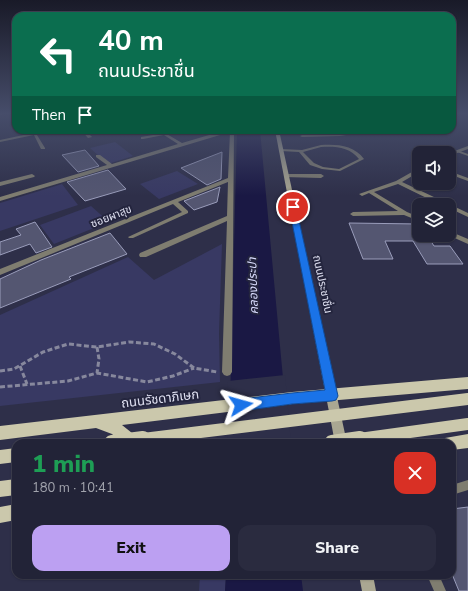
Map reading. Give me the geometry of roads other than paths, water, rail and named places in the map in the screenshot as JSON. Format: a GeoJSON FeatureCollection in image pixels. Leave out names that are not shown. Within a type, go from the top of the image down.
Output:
{"type":"FeatureCollection","features":[{"type":"Feature","properties":{"kind":"main road","name":"ถนนประชาชื่น"},"geometry":{"type":"LineString","coordinates":[[279,141],[340,439]]}},
{"type":"Feature","properties":{"kind":"main road","name":"ถนนรัชดาภิเษก"},"geometry":{"type":"LineString","coordinates":[[0,433],[228,407],[292,398],[332,396],[468,383]]}},
{"type":"Feature","properties":{"kind":"main road"},"geometry":{"type":"LineString","coordinates":[[144,439],[468,399]]}},
{"type":"Feature","properties":{"kind":"main road"},"geometry":{"type":"LineString","coordinates":[[99,422],[116,429],[128,439]]}},
{"type":"Feature","properties":{"kind":"main road"},"geometry":{"type":"LineString","coordinates":[[361,439],[468,424]]}},
{"type":"Feature","properties":{"kind":"main road"},"geometry":{"type":"LineString","coordinates":[[456,442],[468,441]]}},
{"type":"Feature","properties":{"kind":"main road"},"geometry":{"type":"LineString","coordinates":[[0,457],[12,456]]}},
{"type":"Feature","properties":{"kind":"main road"},"geometry":{"type":"LineString","coordinates":[[0,489],[12,487]]}},
{"type":"Feature","properties":{"kind":"main road"},"geometry":{"type":"LineString","coordinates":[[0,515],[12,513]]}},
{"type":"Feature","properties":{"kind":"main road"},"geometry":{"type":"LineString","coordinates":[[367,579],[369,591]]}},
{"type":"Feature","properties":{"kind":"street"},"geometry":{"type":"LineString","coordinates":[[39,141],[43,148]]}},
{"type":"Feature","properties":{"kind":"street"},"geometry":{"type":"LineString","coordinates":[[175,141],[182,145]]}},
{"type":"Feature","properties":{"kind":"street"},"geometry":{"type":"LineString","coordinates":[[0,199],[196,141]]}},
{"type":"Feature","properties":{"kind":"street"},"geometry":{"type":"LineString","coordinates":[[227,372],[230,217],[228,141]]}},
{"type":"Feature","properties":{"kind":"street"},"geometry":{"type":"LineString","coordinates":[[458,151],[468,147]]}},
{"type":"Feature","properties":{"kind":"street"},"geometry":{"type":"LineString","coordinates":[[98,156],[111,166]]}},
{"type":"Feature","properties":{"kind":"street"},"geometry":{"type":"LineString","coordinates":[[362,194],[398,182],[412,174]]}},
{"type":"Feature","properties":{"kind":"street"},"geometry":{"type":"LineString","coordinates":[[0,184],[32,176]]}},
{"type":"Feature","properties":{"kind":"street"},"geometry":{"type":"LineString","coordinates":[[286,176],[321,176]]}},
{"type":"Feature","properties":{"kind":"street","name":"ซอยผาสุข"},"geometry":{"type":"LineString","coordinates":[[0,272],[230,179]]}},
{"type":"Feature","properties":{"kind":"street"},"geometry":{"type":"LineString","coordinates":[[398,182],[431,198]]}},
{"type":"Feature","properties":{"kind":"street"},"geometry":{"type":"LineString","coordinates":[[371,192],[412,216]]}},
{"type":"Feature","properties":{"kind":"street"},"geometry":{"type":"LineString","coordinates":[[131,236],[186,212],[174,202]]}},
{"type":"Feature","properties":{"kind":"street"},"geometry":{"type":"LineString","coordinates":[[456,209],[468,215]]}},
{"type":"Feature","properties":{"kind":"street"},"geometry":{"type":"LineString","coordinates":[[353,214],[405,213]]}},
{"type":"Feature","properties":{"kind":"street"},"geometry":{"type":"LineString","coordinates":[[143,255],[230,217]]}},
{"type":"Feature","properties":{"kind":"street"},"geometry":{"type":"LineString","coordinates":[[456,236],[468,242]]}},
{"type":"Feature","properties":{"kind":"lane"},"geometry":{"type":"LineString","coordinates":[[281,150],[300,151],[316,147],[336,147],[350,149],[362,159],[340,170],[322,168],[312,164],[300,151]]}},
{"type":"Feature","properties":{"kind":"lane"},"geometry":{"type":"LineString","coordinates":[[458,151],[468,155]]}},
{"type":"Feature","properties":{"kind":"lane"},"geometry":{"type":"LineString","coordinates":[[456,175],[468,180]]}},
{"type":"Feature","properties":{"kind":"lane"},"geometry":{"type":"LineString","coordinates":[[456,489],[468,485]]}},
{"type":"Feature","properties":{"kind":"lane"},"geometry":{"type":"LineString","coordinates":[[435,579],[440,591]]}},
{"type":"Feature","properties":{"kind":"water","name":"คลองประปา"},"geometry":{"type":"Polygon","coordinates":[[[237,141],[261,141],[289,439],[229,439],[237,141]]]}},
{"type":"Feature","properties":{"kind":"water"},"geometry":{"type":"Polygon","coordinates":[[[226,579],[302,579],[303,591],[225,591],[226,579]]]}}]}
